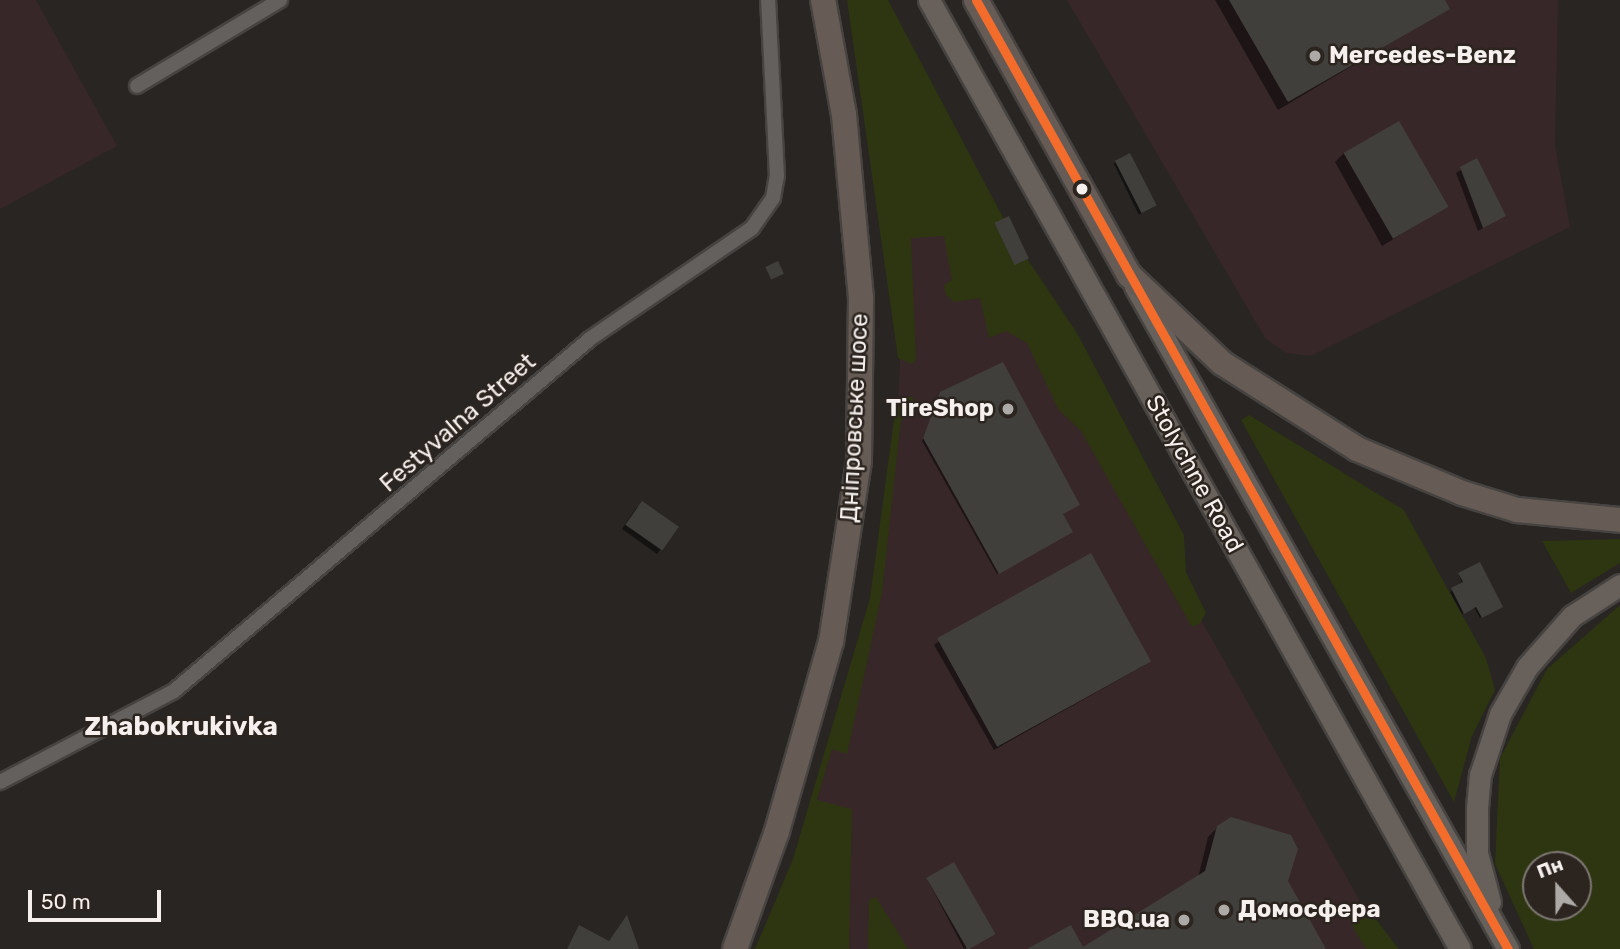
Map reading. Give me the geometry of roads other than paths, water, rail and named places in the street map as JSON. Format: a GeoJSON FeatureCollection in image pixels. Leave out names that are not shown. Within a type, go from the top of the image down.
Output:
{"type":"FeatureCollection","features":[{"type":"Feature","properties":{"kind":"highway","name":"Дніпровське шосе"},"geometry":{"type":"LineString","coordinates":[[735,949],[777,831],[831,642],[859,461],[861,298],[844,115],[823,0]]}},
{"type":"Feature","properties":{"kind":"highway","name":"Stolychne Road"},"geometry":{"type":"LineString","coordinates":[[976,0],[1129,275]]}},
{"type":"Feature","properties":{"kind":"highway"},"geometry":{"type":"LineString","coordinates":[[1129,275],[1222,363],[1357,449],[1517,510],[1620,520]]}},
{"type":"Feature","properties":{"kind":"main road","name":"Stolychne Road"},"geometry":{"type":"LineString","coordinates":[[929,0],[1460,949]]}},
{"type":"Feature","properties":{"kind":"main road","name":"Stolychne Road"},"geometry":{"type":"LineString","coordinates":[[1129,275],[1503,940]]}},
{"type":"Feature","properties":{"kind":"main road"},"geometry":{"type":"LineString","coordinates":[[1503,940],[1477,853],[1480,775],[1500,714],[1527,667],[1572,616],[1620,585]]}},
{"type":"Feature","properties":{"kind":"street"},"geometry":{"type":"LineString","coordinates":[[137,86],[280,0]]}},
{"type":"Feature","properties":{"kind":"street","name":"Festyvalna Street"},"geometry":{"type":"LineString","coordinates":[[0,782],[174,691],[306,586],[591,338],[752,228],[774,198],[777,176],[768,0]]}},
{"type":"Feature","properties":{"kind":"place","name":"Mercedes-Benz"},"geometry":{"type":"Point","coordinates":[1315,56]}},
{"type":"Feature","properties":{"kind":"place","name":"TireShop"},"geometry":{"type":"Point","coordinates":[1008,409]}},
{"type":"Feature","properties":{"kind":"place","name":"Домосфера"},"geometry":{"type":"Point","coordinates":[1224,910]}},
{"type":"Feature","properties":{"kind":"place","name":"BBQ.ua"},"geometry":{"type":"Point","coordinates":[1184,920]}},
{"type":"Feature","properties":{"kind":"district","name":"Zhabokrukivka"},"geometry":{"type":"Point","coordinates":[181,727]}}]}
